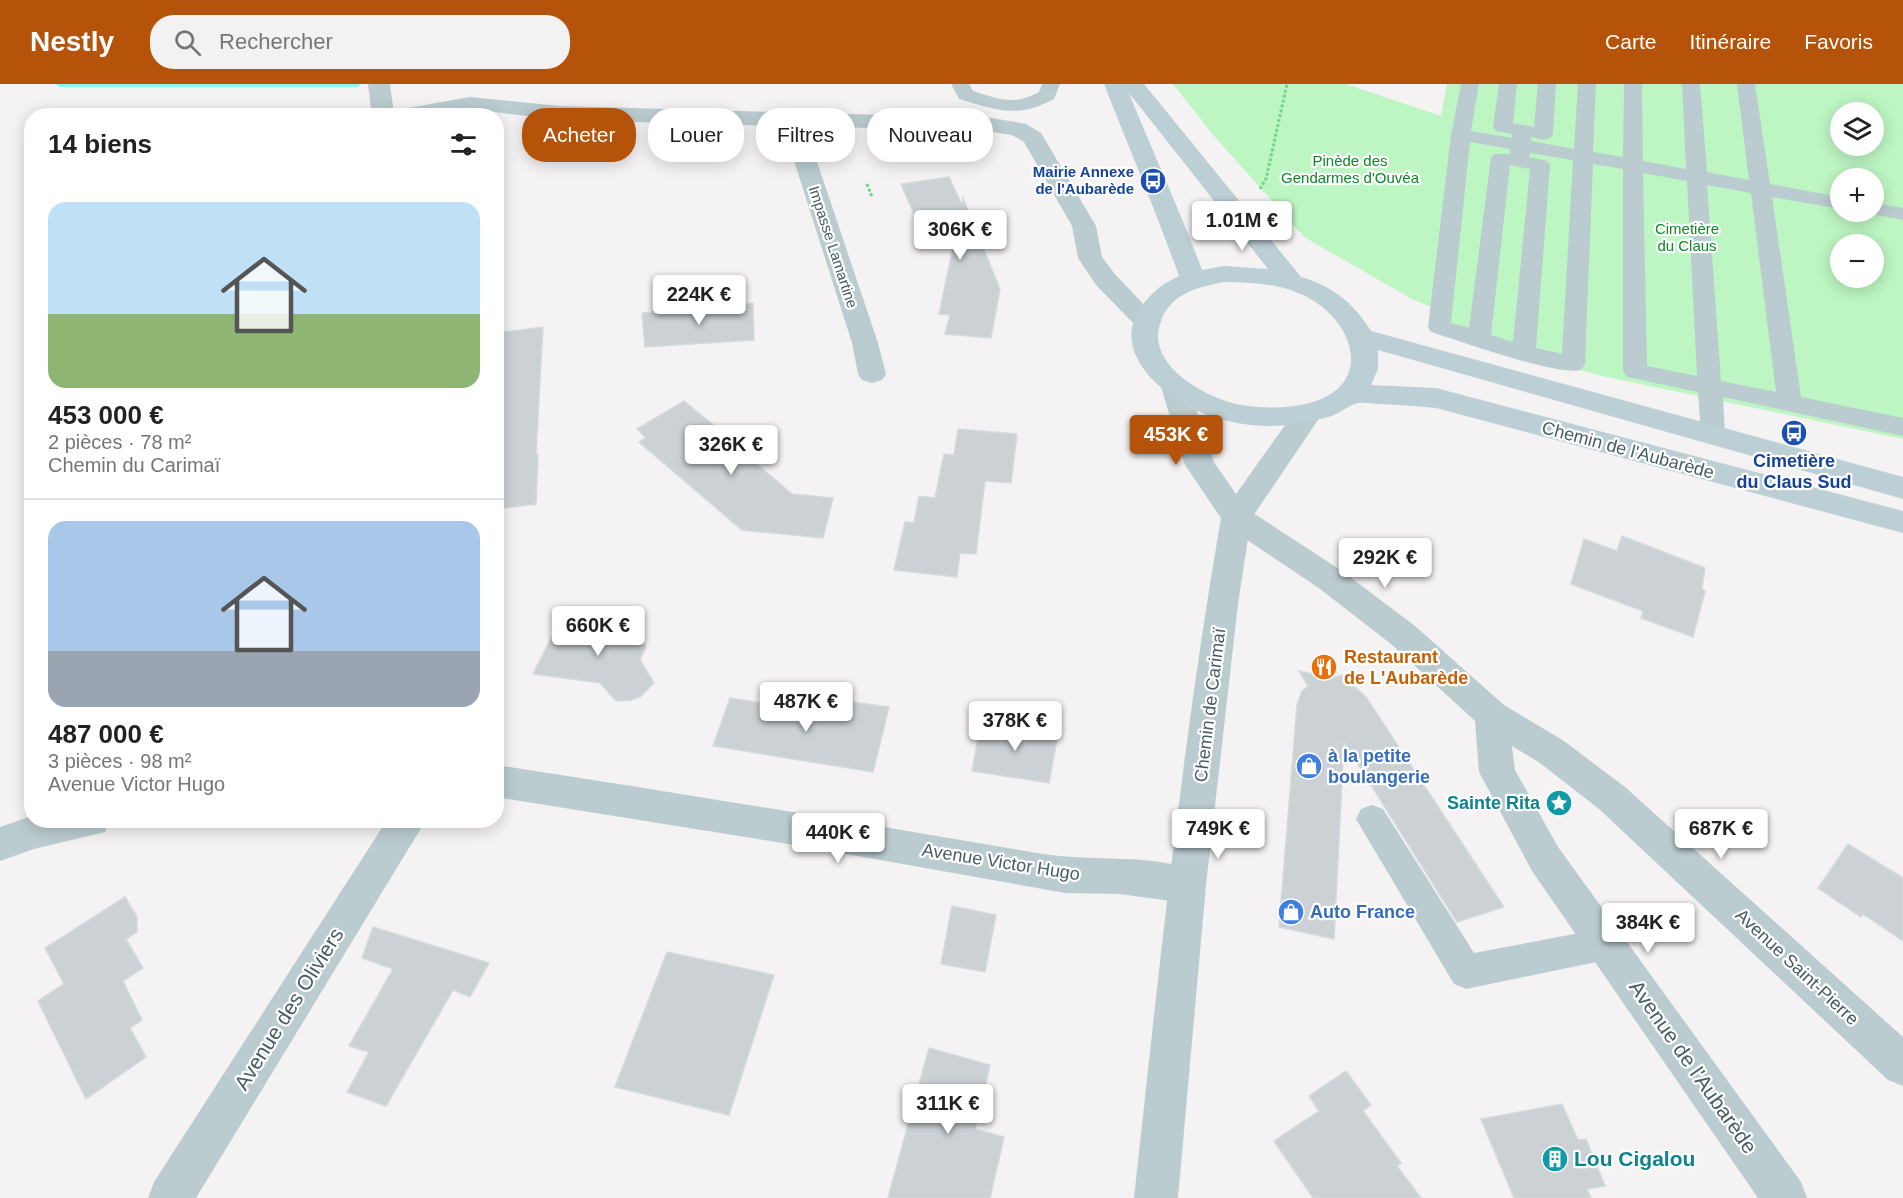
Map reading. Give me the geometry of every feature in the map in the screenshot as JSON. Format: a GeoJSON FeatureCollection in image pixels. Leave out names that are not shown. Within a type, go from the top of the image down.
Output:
{"type":"FeatureCollection","features":[{"type":"Feature","properties":{"kind":"main road"},"geometry":{"type":"LineString","coordinates":[[1115,84],[1153,181],[1171,219],[1193,280]]}},
{"type":"Feature","properties":{"kind":"main road"},"geometry":{"type":"LineString","coordinates":[[1133,84],[1291,282]]}},
{"type":"Feature","properties":{"kind":"main road"},"geometry":{"type":"LineString","coordinates":[[1224,274],[1258,274],[1291,282],[1323,295],[1347,314],[1362,337],[1367,357],[1362,376],[1350,393],[1332,405],[1308,414],[1274,418],[1238,414],[1204,403],[1175,387],[1159,371],[1148,354],[1145,337],[1146,321],[1156,304],[1172,290],[1193,280],[1224,274]]}},
{"type":"Feature","properties":{"kind":"main road","name":"Chemin de l'Aubarède"},"geometry":{"type":"LineString","coordinates":[[1362,337],[1903,488]]}},
{"type":"Feature","properties":{"kind":"main road","name":"Chemin de l'Aubarède"},"geometry":{"type":"LineString","coordinates":[[1350,393],[1436,398],[1903,522]]}},
{"type":"Feature","properties":{"kind":"street"},"geometry":{"type":"LineString","coordinates":[[379,88],[382,108]]}},
{"type":"Feature","properties":{"kind":"street"},"geometry":{"type":"LineString","coordinates":[[444,108],[470,103],[560,112],[756,119]]}},
{"type":"Feature","properties":{"kind":"street"},"geometry":{"type":"LineString","coordinates":[[855,119],[1010,117],[1018,129],[1033,138],[1084,225],[1090,258],[1106,279],[1146,321]]}},
{"type":"Feature","properties":{"kind":"street","name":"Impasse Lamartine"},"geometry":{"type":"LineString","coordinates":[[806,162],[865,344],[872,374]]}},
{"type":"Feature","properties":{"kind":"street"},"geometry":{"type":"LineString","coordinates":[[1175,387],[1200,465],[1236,517]]}},
{"type":"Feature","properties":{"kind":"street","name":"Chemin de Carimaï"},"geometry":{"type":"LineString","coordinates":[[1156,1198],[1187,885],[1222,604],[1236,517],[1308,414]]}},
{"type":"Feature","properties":{"kind":"street","name":"Avenue Saint-Pierre"},"geometry":{"type":"LineString","coordinates":[[1236,517],[1331,580],[1403,635],[1492,715],[1552,752],[1612,798],[1903,1065]]}},
{"type":"Feature","properties":{"kind":"street","name":"Avenue de l'Aubarède"},"geometry":{"type":"LineString","coordinates":[[1492,715],[1497,772],[1545,860],[1785,1198]]}},
{"type":"Feature","properties":{"kind":"street","name":"Avenue Victor Hugo"},"geometry":{"type":"LineString","coordinates":[[504,782],[807,830],[1065,875],[1119,876],[1187,885]]}},
{"type":"Feature","properties":{"kind":"street"},"geometry":{"type":"LineString","coordinates":[[0,844],[31,828]]}},
{"type":"Feature","properties":{"kind":"street","name":"Avenue des Oliviers"},"geometry":{"type":"LineString","coordinates":[[170,1198],[403,828]]}},
{"type":"Feature","properties":{"kind":"lane"},"geometry":{"type":"LineString","coordinates":[[960,84],[966,95],[1010,117],[1047,95],[1051,84]]}},
{"type":"Feature","properties":{"kind":"lane"},"geometry":{"type":"LineString","coordinates":[[1470,84],[1461,135],[1439,327],[1524,353],[1573,364],[1587,84]]}},
{"type":"Feature","properties":{"kind":"lane"},"geometry":{"type":"LineString","coordinates":[[1508,84],[1503,127],[1539,165],[1524,353]]}},
{"type":"Feature","properties":{"kind":"lane"},"geometry":{"type":"LineString","coordinates":[[1479,340],[1501,158],[1543,134],[1547,84]]}},
{"type":"Feature","properties":{"kind":"lane"},"geometry":{"type":"LineString","coordinates":[[1633,84],[1635,371],[1903,427]]}},
{"type":"Feature","properties":{"kind":"lane"},"geometry":{"type":"LineString","coordinates":[[1691,84],[1713,435]]}},
{"type":"Feature","properties":{"kind":"lane"},"geometry":{"type":"LineString","coordinates":[[1746,84],[1790,404]]}},
{"type":"Feature","properties":{"kind":"lane"},"geometry":{"type":"LineString","coordinates":[[1461,135],[1583,155],[1830,201]]}},
{"type":"Feature","properties":{"kind":"lane"},"geometry":{"type":"LineString","coordinates":[[1884,211],[1903,214]]}},
{"type":"Feature","properties":{"kind":"lane"},"geometry":{"type":"LineString","coordinates":[[1372,819],[1466,972],[1605,944]]}},
{"type":"Feature","properties":{"kind":"path"},"geometry":{"type":"LineString","coordinates":[[1231,209],[1255,197],[1266,179],[1287,84]]}},
{"type":"Feature","properties":{"kind":"path"},"geometry":{"type":"LineString","coordinates":[[867,184],[872,196]]}},
{"type":"Feature","properties":{"kind":"green space","name":"Cimetière du Claus"},"geometry":{"type":"Polygon","coordinates":[[[1173,84],[1346,84],[1441,116],[1447,84],[1903,84],[1903,439],[1602,376],[1466,340],[1431,307],[1412,299],[1304,237],[1214,136],[1173,84]]]}},
{"type":"Feature","properties":{"kind":"building"},"geometry":{"type":"Polygon","coordinates":[[[949,177],[962,205],[963,198],[1000,289],[991,338],[945,334],[950,315],[939,314],[960,214],[917,221],[901,184],[949,177]]]}},
{"type":"Feature","properties":{"kind":"building"},"geometry":{"type":"Polygon","coordinates":[[[753,303],[754,340],[645,347],[642,313],[753,303]]]}},
{"type":"Feature","properties":{"kind":"building"},"geometry":{"type":"Polygon","coordinates":[[[543,327],[536,454],[538,454],[536,504],[504,508],[504,332],[543,327]]]}},
{"type":"Feature","properties":{"kind":"building"},"geometry":{"type":"Polygon","coordinates":[[[684,401],[748,453],[746,455],[792,494],[833,498],[823,538],[742,530],[639,442],[646,438],[637,429],[684,401]]]}},
{"type":"Feature","properties":{"kind":"building"},"geometry":{"type":"Polygon","coordinates":[[[958,429],[1017,434],[1011,483],[985,481],[976,554],[960,553],[957,577],[894,570],[905,522],[914,523],[919,496],[935,498],[944,454],[954,455],[958,429]]]}},
{"type":"Feature","properties":{"kind":"building"},"geometry":{"type":"Polygon","coordinates":[[[1622,536],[1705,568],[1702,589],[1705,591],[1693,637],[1641,618],[1643,611],[1571,584],[1584,539],[1617,551],[1622,536]]]}},
{"type":"Feature","properties":{"kind":"building"},"geometry":{"type":"Polygon","coordinates":[[[563,615],[632,626],[646,647],[640,660],[654,683],[640,697],[616,701],[600,683],[533,674],[563,615]]]}},
{"type":"Feature","properties":{"kind":"building"},"geometry":{"type":"Polygon","coordinates":[[[1299,671],[1331,678],[1347,674],[1347,682],[1366,697],[1504,907],[1457,922],[1344,742],[1334,939],[1279,927],[1297,705],[1302,691],[1308,686],[1299,671]]]}},
{"type":"Feature","properties":{"kind":"building"},"geometry":{"type":"Polygon","coordinates":[[[730,698],[840,715],[844,701],[889,707],[873,772],[713,746],[730,698]]]}},
{"type":"Feature","properties":{"kind":"building"},"geometry":{"type":"Polygon","coordinates":[[[981,722],[1058,734],[1049,783],[972,771],[981,722]]]}},
{"type":"Feature","properties":{"kind":"building"},"geometry":{"type":"Polygon","coordinates":[[[1848,844],[1903,878],[1903,941],[1863,914],[1861,917],[1818,888],[1848,844]]]}},
{"type":"Feature","properties":{"kind":"building"},"geometry":{"type":"Polygon","coordinates":[[[125,897],[137,917],[137,932],[126,939],[143,968],[123,981],[142,1020],[130,1028],[146,1057],[86,1099],[38,1001],[64,984],[45,948],[125,897]]]}},
{"type":"Feature","properties":{"kind":"building"},"geometry":{"type":"Polygon","coordinates":[[[952,906],[996,915],[985,972],[941,964],[952,906]]]}},
{"type":"Feature","properties":{"kind":"building"},"geometry":{"type":"Polygon","coordinates":[[[373,927],[489,963],[470,997],[453,990],[386,1106],[347,1092],[369,1052],[349,1046],[393,969],[362,958],[373,927]]]}},
{"type":"Feature","properties":{"kind":"building"},"geometry":{"type":"Polygon","coordinates":[[[667,952],[774,975],[729,1115],[615,1087],[667,952]]]}},
{"type":"Feature","properties":{"kind":"building"},"geometry":{"type":"Polygon","coordinates":[[[929,1048],[990,1065],[975,1129],[1004,1137],[990,1198],[888,1198],[929,1048]]]}},
{"type":"Feature","properties":{"kind":"building"},"geometry":{"type":"Polygon","coordinates":[[[1346,1071],[1371,1105],[1363,1111],[1401,1163],[1397,1166],[1421,1198],[1313,1198],[1274,1141],[1319,1111],[1309,1096],[1346,1071]]]}},
{"type":"Feature","properties":{"kind":"building","name":"Lou Cigalou"},"geometry":{"type":"Polygon","coordinates":[[[1562,1104],[1578,1140],[1586,1139],[1605,1186],[1587,1189],[1591,1198],[1514,1198],[1481,1119],[1562,1104]]]}},
{"type":"Feature","properties":{"kind":"waterway"},"geometry":{"type":"LineString","coordinates":[[60,84],[357,84]]}},
{"type":"Feature","properties":{"kind":"place","name":"Mairie Annexe de l'Aubarède"},"geometry":{"type":"Point","coordinates":[1153,181]}},
{"type":"Feature","properties":{"kind":"place","name":"Cimetière du Claus Sud"},"geometry":{"type":"Point","coordinates":[1794,433]}},
{"type":"Feature","properties":{"kind":"place","name":"Restaurant de L'Aubarède"},"geometry":{"type":"Point","coordinates":[1324,667]}},
{"type":"Feature","properties":{"kind":"place","name":"à la petite boulangerie"},"geometry":{"type":"Point","coordinates":[1309,766]}},
{"type":"Feature","properties":{"kind":"place","name":"Sainte Rita"},"geometry":{"type":"Point","coordinates":[1559,803]}},
{"type":"Feature","properties":{"kind":"place","name":"Auto France"},"geometry":{"type":"Point","coordinates":[1291,912]}},
{"type":"Feature","properties":{"kind":"place","name":"Lou Cigalou"},"geometry":{"type":"Point","coordinates":[1555,1159]}},
{"type":"Feature","properties":{"kind":"park label","name":"Pinède des Gendarmes d'Ouvéa"},"geometry":{"type":"Point","coordinates":[1350,170]}}]}
